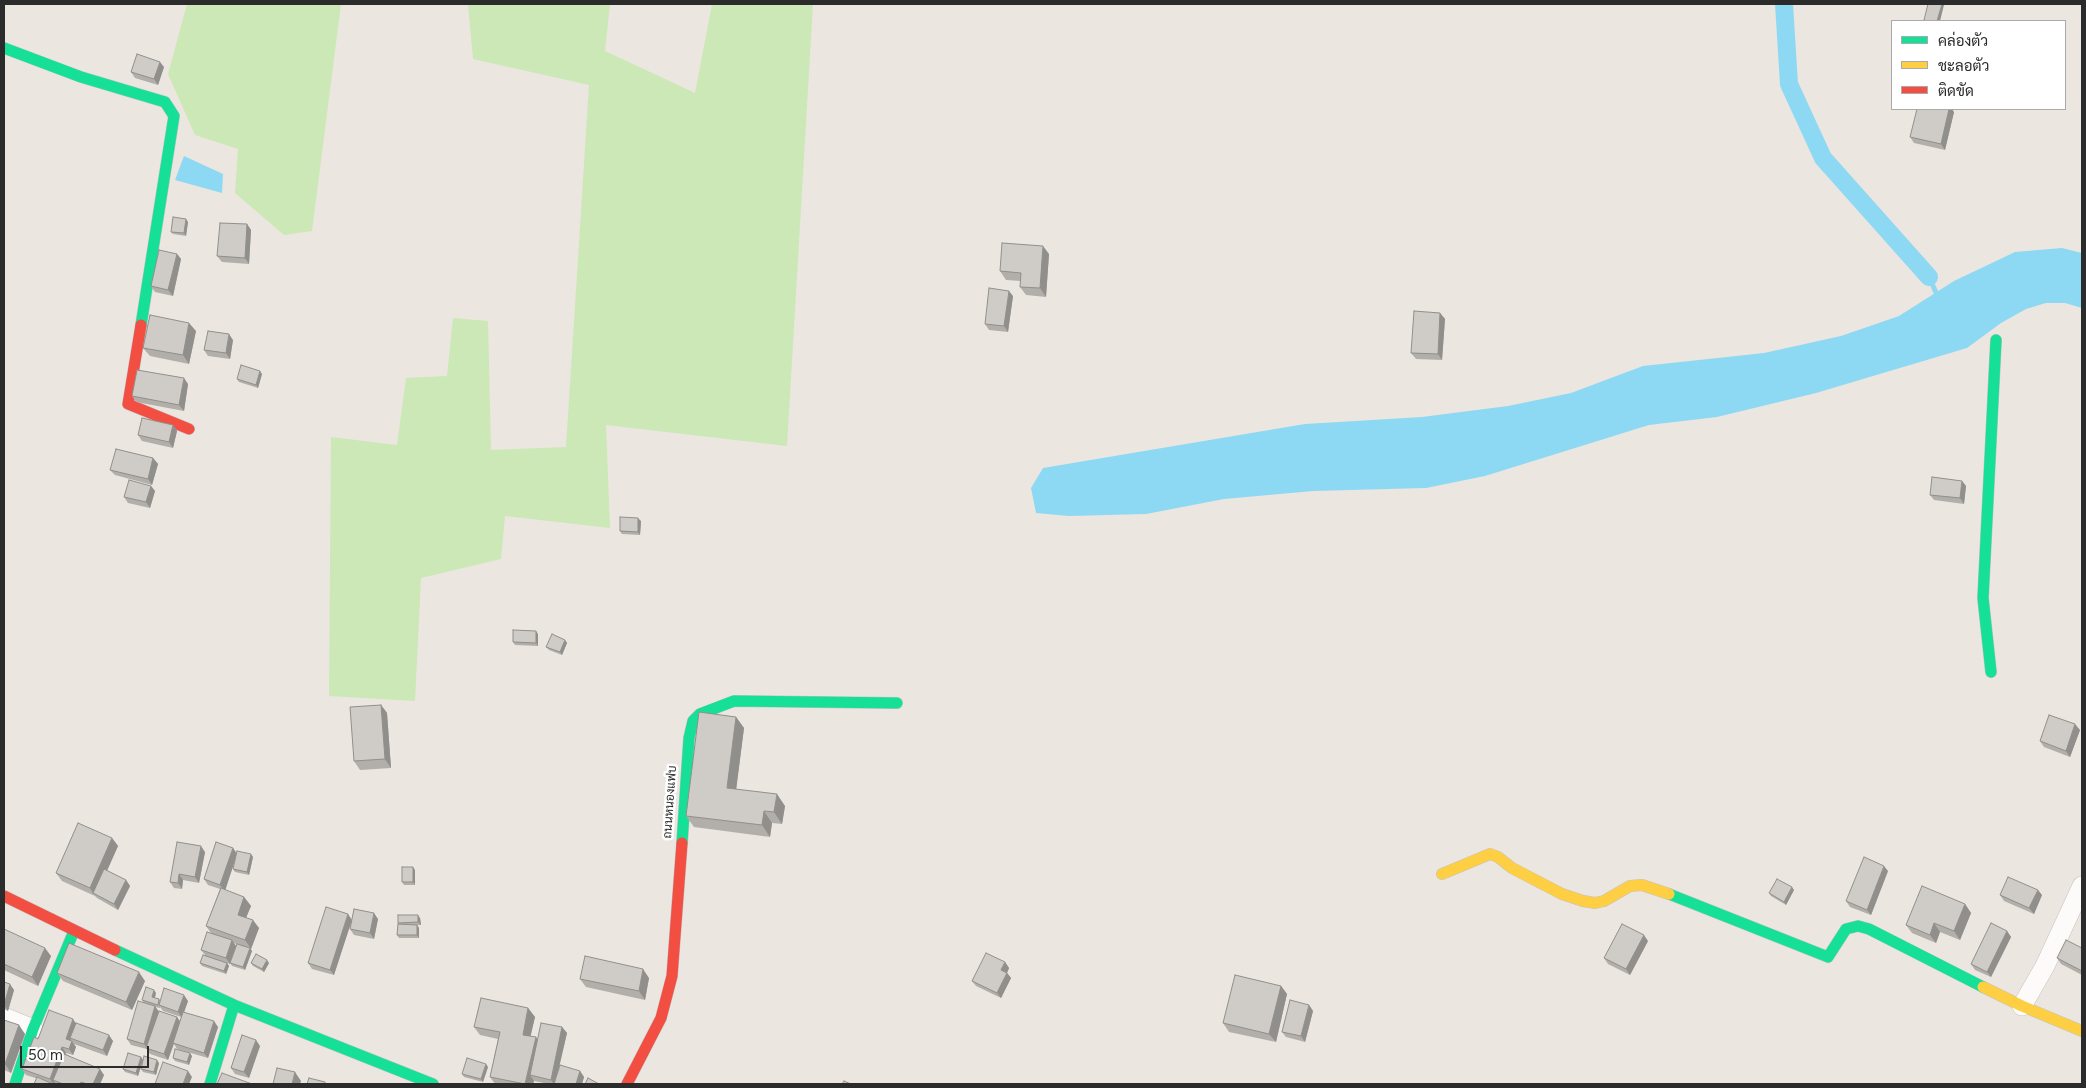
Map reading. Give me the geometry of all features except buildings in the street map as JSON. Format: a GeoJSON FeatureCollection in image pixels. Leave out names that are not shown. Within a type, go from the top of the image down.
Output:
{"type":"FeatureCollection","features":[{"type":"Feature","properties":{"kind":"street"},"geometry":{"type":"LineString","coordinates":[[4,48],[81,77],[165,102],[174,116],[128,404],[189,429]]}},
{"type":"Feature","properties":{"kind":"street"},"geometry":{"type":"LineString","coordinates":[[1991,672],[1983,598],[1996,340]]}},
{"type":"Feature","properties":{"kind":"street","name":"ถนนหนองแฟบ"},"geometry":{"type":"LineString","coordinates":[[627,1084],[661,1018],[672,976],[688,746],[693,721],[700,714],[734,701],[897,703]]}},
{"type":"Feature","properties":{"kind":"street"},"geometry":{"type":"LineString","coordinates":[[1442,874],[1490,854],[1498,857],[1512,868],[1562,894],[1583,901],[1595,903],[1604,901],[1630,886],[1642,886],[1668,893],[1828,958],[1846,929],[1858,926],[1870,929],[2022,1006],[2082,1032]]}},
{"type":"Feature","properties":{"kind":"street"},"geometry":{"type":"LineString","coordinates":[[2022,1006],[2045,966],[2082,886]]}},
{"type":"Feature","properties":{"kind":"street"},"geometry":{"type":"LineString","coordinates":[[4,896],[74,931],[234,1005],[433,1084]]}},
{"type":"Feature","properties":{"kind":"street"},"geometry":{"type":"LineString","coordinates":[[15,1084],[33,1029],[74,931]]}},
{"type":"Feature","properties":{"kind":"street"},"geometry":{"type":"LineString","coordinates":[[210,1084],[234,1005]]}},
{"type":"Feature","properties":{"kind":"street"},"geometry":{"type":"LineString","coordinates":[[4,1017],[33,1029]]}},
{"type":"Feature","properties":{"kind":"green space"},"geometry":{"type":"Polygon","coordinates":[[[187,4],[341,4],[312,231],[284,235],[235,193],[238,149],[195,135],[168,74],[187,4]]]}},
{"type":"Feature","properties":{"kind":"green space"},"geometry":{"type":"Polygon","coordinates":[[[468,4],[610,4],[605,51],[695,93],[712,4],[813,4],[787,446],[606,425],[610,528],[505,516],[501,559],[421,578],[415,701],[329,696],[331,437],[397,445],[406,378],[447,376],[453,318],[488,321],[491,450],[566,447],[589,85],[473,59],[468,4]]]}},
{"type":"Feature","properties":{"kind":"water"},"geometry":{"type":"Polygon","coordinates":[[[184,156],[223,174],[222,193],[175,180],[184,156]]]}},
{"type":"Feature","properties":{"kind":"water"},"geometry":{"type":"Polygon","coordinates":[[[2062,248],[2082,253],[2082,308],[2065,303],[2046,303],[2026,309],[2001,323],[1967,348],[1816,393],[1717,417],[1649,425],[1485,476],[1426,488],[1313,491],[1224,499],[1146,514],[1069,516],[1036,513],[1031,488],[1043,468],[1305,424],[1422,417],[1508,406],[1571,393],[1643,366],[1764,353],[1841,336],[1899,316],[1954,281],[2015,252],[2062,248]]]}},
{"type":"Feature","properties":{"kind":"waterway"},"geometry":{"type":"LineString","coordinates":[[1784,4],[1789,84],[1823,158],[1929,277]]}},
{"type":"Feature","properties":{"kind":"waterway"},"geometry":{"type":"LineString","coordinates":[[1929,277],[1938,297]]}},
{"type":"Feature","properties":{"kind":"traffic: fast"},"geometry":{"type":"LineString","coordinates":[[4,48],[81,77],[165,102],[174,116],[141,325]]}},
{"type":"Feature","properties":{"kind":"traffic: fast"},"geometry":{"type":"LineString","coordinates":[[1991,672],[1983,598],[1996,340]]}},
{"type":"Feature","properties":{"kind":"traffic: fast"},"geometry":{"type":"LineString","coordinates":[[682,843],[689,738],[693,721],[700,714],[734,701],[897,703]]}},
{"type":"Feature","properties":{"kind":"traffic: fast"},"geometry":{"type":"LineString","coordinates":[[1669,894],[1828,957],[1846,929],[1858,926],[1869,929],[1983,987]]}},
{"type":"Feature","properties":{"kind":"traffic: fast"},"geometry":{"type":"LineString","coordinates":[[15,1084],[33,1029],[74,931]]}},
{"type":"Feature","properties":{"kind":"traffic: fast"},"geometry":{"type":"LineString","coordinates":[[115,950],[234,1005],[433,1084]]}},
{"type":"Feature","properties":{"kind":"traffic: fast"},"geometry":{"type":"LineString","coordinates":[[210,1084],[234,1005]]}},
{"type":"Feature","properties":{"kind":"traffic: slow"},"geometry":{"type":"LineString","coordinates":[[1442,874],[1490,854],[1498,857],[1512,868],[1562,894],[1583,901],[1595,903],[1604,901],[1630,886],[1642,885],[1669,894]]}},
{"type":"Feature","properties":{"kind":"traffic: slow"},"geometry":{"type":"LineString","coordinates":[[1983,987],[2022,1006],[2082,1031]]}},
{"type":"Feature","properties":{"kind":"traffic: jam"},"geometry":{"type":"LineString","coordinates":[[141,325],[128,404],[189,429]]}},
{"type":"Feature","properties":{"kind":"traffic: jam"},"geometry":{"type":"LineString","coordinates":[[627,1084],[661,1018],[672,976],[682,843]]}},
{"type":"Feature","properties":{"kind":"traffic: jam"},"geometry":{"type":"LineString","coordinates":[[4,896],[115,950]]}}]}
